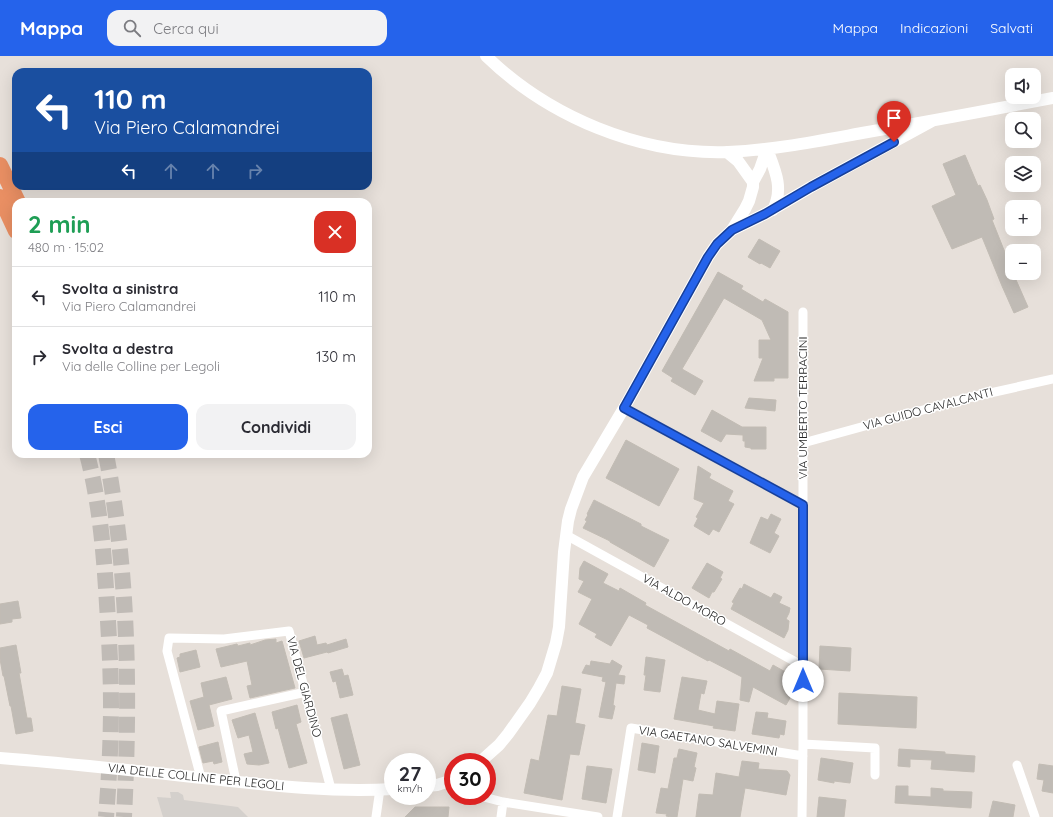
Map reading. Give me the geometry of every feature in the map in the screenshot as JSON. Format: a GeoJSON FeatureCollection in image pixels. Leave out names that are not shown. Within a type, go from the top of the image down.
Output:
{"type":"FeatureCollection","features":[{"type":"Feature","properties":{"kind":"highway"},"geometry":{"type":"LineString","coordinates":[[0,165],[12,190]]}},
{"type":"Feature","properties":{"kind":"highway"},"geometry":{"type":"LineString","coordinates":[[0,197],[12,222]]}},
{"type":"Feature","properties":{"kind":"street"},"geometry":{"type":"LineString","coordinates":[[486,56],[536,96],[572,116],[625,137],[659,146],[697,151],[727,152],[767,149],[932,121],[1053,98]]}},
{"type":"Feature","properties":{"kind":"street"},"geometry":{"type":"LineString","coordinates":[[732,230],[773,210],[811,187],[932,121]]}},
{"type":"Feature","properties":{"kind":"street"},"geometry":{"type":"LineString","coordinates":[[490,753],[508,734],[530,703],[546,673],[559,627],[566,535],[571,509],[583,477],[624,408],[708,257],[717,244],[732,230],[745,209],[753,187],[753,182],[760,169],[767,149]]}},
{"type":"Feature","properties":{"kind":"street"},"geometry":{"type":"LineString","coordinates":[[767,149],[775,170],[778,189],[777,199],[773,210]]}},
{"type":"Feature","properties":{"kind":"street"},"geometry":{"type":"LineString","coordinates":[[727,152],[738,161],[753,182]]}},
{"type":"Feature","properties":{"kind":"street","name":"VIA UMBERTO TERRACINI"},"geometry":{"type":"LineString","coordinates":[[802,817],[804,443],[803,312]]}},
{"type":"Feature","properties":{"kind":"street","name":"VIA GUIDO CAVALCANTI"},"geometry":{"type":"LineString","coordinates":[[804,443],[963,399],[1053,379]]}},
{"type":"Feature","properties":{"kind":"street"},"geometry":{"type":"LineString","coordinates":[[624,408],[803,505]]}},
{"type":"Feature","properties":{"kind":"street","name":"VIA ALDO MORO"},"geometry":{"type":"LineString","coordinates":[[566,535],[803,666]]}},
{"type":"Feature","properties":{"kind":"street","name":"VIA DEL GIARDINO"},"geometry":{"type":"LineString","coordinates":[[201,778],[167,651],[169,638],[224,639],[289,631],[331,789]]}},
{"type":"Feature","properties":{"kind":"street"},"geometry":{"type":"LineString","coordinates":[[236,781],[221,711],[306,692]]}},
{"type":"Feature","properties":{"kind":"street","name":"VIA GAETANO SALVEMINI"},"geometry":{"type":"LineString","coordinates":[[617,817],[632,728],[803,756]]}},
{"type":"Feature","properties":{"kind":"street"},"geometry":{"type":"LineString","coordinates":[[803,744],[875,748],[875,775]]}},
{"type":"Feature","properties":{"kind":"street","name":"VIA DELLE COLLINE PER LEGOLI"},"geometry":{"type":"LineString","coordinates":[[0,758],[290,786],[331,789],[384,789]]}},
{"type":"Feature","properties":{"kind":"street"},"geometry":{"type":"LineString","coordinates":[[1018,765],[1035,817]]}},
{"type":"Feature","properties":{"kind":"street"},"geometry":{"type":"LineString","coordinates":[[376,817],[380,789]]}},
{"type":"Feature","properties":{"kind":"street"},"geometry":{"type":"LineString","coordinates":[[496,800],[598,817]]}},
{"type":"Feature","properties":{"kind":"street"},"geometry":{"type":"LineString","coordinates":[[501,817],[503,802]]}},
{"type":"Feature","properties":{"kind":"shaded area"},"geometry":{"type":"Polygon","coordinates":[[[170,792],[178,792],[183,795],[184,800],[238,807],[248,817],[163,817],[157,797],[171,798],[170,792]]]}},
{"type":"Feature","properties":{"kind":"building"},"geometry":{"type":"Polygon","coordinates":[[[965,155],[978,186],[980,185],[987,200],[994,219],[992,220],[1005,252],[1005,280],[1016,280],[1028,307],[1014,313],[982,237],[952,249],[932,206],[956,195],[943,164],[965,155]]]}},
{"type":"Feature","properties":{"kind":"building"},"geometry":{"type":"Polygon","coordinates":[[[759,239],[780,251],[770,268],[748,257],[759,239]]]}},
{"type":"Feature","properties":{"kind":"building"},"geometry":{"type":"Polygon","coordinates":[[[718,272],[743,286],[741,289],[763,302],[765,299],[788,312],[788,378],[774,378],[774,381],[754,381],[763,358],[759,358],[759,340],[771,340],[762,320],[724,298],[682,369],[703,381],[695,395],[671,381],[673,378],[662,371],[718,272]]]}},
{"type":"Feature","properties":{"kind":"building"},"geometry":{"type":"Polygon","coordinates":[[[749,398],[776,400],[775,411],[745,408],[749,398]]]}},
{"type":"Feature","properties":{"kind":"building"},"geometry":{"type":"Polygon","coordinates":[[[712,410],[742,427],[766,427],[766,449],[751,449],[745,447],[743,435],[726,434],[721,442],[701,431],[712,410]]]}},
{"type":"Feature","properties":{"kind":"building"},"geometry":{"type":"Polygon","coordinates":[[[626,440],[679,469],[659,506],[606,478],[626,440]]]}},
{"type":"Feature","properties":{"kind":"building"},"geometry":{"type":"Polygon","coordinates":[[[698,466],[711,474],[709,478],[733,491],[728,501],[734,504],[719,532],[713,529],[709,535],[694,526],[698,518],[696,517],[704,503],[694,499],[698,466]]]}},
{"type":"Feature","properties":{"kind":"building"},"geometry":{"type":"Polygon","coordinates":[[[594,500],[669,540],[654,567],[610,541],[583,528],[587,521],[585,520],[588,515],[587,514],[594,500]]]}},
{"type":"Feature","properties":{"kind":"building"},"geometry":{"type":"Polygon","coordinates":[[[771,514],[781,519],[774,533],[779,536],[770,553],[750,543],[761,517],[768,520],[771,514]]]}},
{"type":"Feature","properties":{"kind":"building"},"geometry":{"type":"Polygon","coordinates":[[[584,561],[608,574],[603,583],[619,591],[620,588],[646,603],[645,605],[729,651],[730,649],[770,671],[773,665],[789,674],[787,679],[790,681],[787,687],[790,689],[790,698],[786,705],[753,687],[749,702],[740,700],[742,677],[709,660],[708,661],[647,628],[648,625],[629,615],[611,646],[595,637],[597,634],[579,624],[592,599],[578,592],[584,581],[579,579],[580,568],[584,561]]]}},
{"type":"Feature","properties":{"kind":"building"},"geometry":{"type":"Polygon","coordinates":[[[707,563],[723,572],[720,578],[722,579],[709,598],[692,588],[707,563]]]}},
{"type":"Feature","properties":{"kind":"building"},"geometry":{"type":"Polygon","coordinates":[[[744,584],[771,598],[774,593],[782,597],[779,603],[790,608],[786,619],[789,621],[788,630],[784,638],[731,609],[734,603],[732,602],[744,584]]]}},
{"type":"Feature","properties":{"kind":"building"},"geometry":{"type":"Polygon","coordinates":[[[18,601],[21,618],[12,619],[12,622],[0,624],[0,604],[18,601]]]}},
{"type":"Feature","properties":{"kind":"building"},"geometry":{"type":"Polygon","coordinates":[[[315,636],[317,645],[326,643],[327,645],[346,639],[348,647],[304,658],[299,641],[315,636]]]}},
{"type":"Feature","properties":{"kind":"building"},"geometry":{"type":"Polygon","coordinates":[[[276,639],[276,643],[282,641],[295,688],[250,698],[247,686],[252,685],[247,661],[221,667],[216,649],[237,644],[238,646],[250,643],[250,645],[265,640],[276,639]]]}},
{"type":"Feature","properties":{"kind":"building"},"geometry":{"type":"Polygon","coordinates":[[[16,645],[21,673],[19,673],[27,718],[31,718],[33,731],[16,734],[11,706],[3,676],[0,648],[16,645]]]}},
{"type":"Feature","properties":{"kind":"building"},"geometry":{"type":"Polygon","coordinates":[[[820,646],[851,648],[850,671],[819,669],[820,646]]]}},
{"type":"Feature","properties":{"kind":"building"},"geometry":{"type":"Polygon","coordinates":[[[196,650],[200,667],[180,672],[177,658],[180,657],[180,654],[196,650]]]}},
{"type":"Feature","properties":{"kind":"building"},"geometry":{"type":"Polygon","coordinates":[[[646,657],[665,660],[660,692],[644,690],[646,657]]]}},
{"type":"Feature","properties":{"kind":"building"},"geometry":{"type":"Polygon","coordinates":[[[612,660],[622,666],[618,675],[625,676],[624,684],[616,683],[613,705],[615,706],[612,719],[599,717],[606,682],[602,681],[603,677],[582,673],[586,665],[590,666],[591,661],[610,664],[612,660]]]}},
{"type":"Feature","properties":{"kind":"building"},"geometry":{"type":"Polygon","coordinates":[[[342,669],[344,676],[348,675],[353,695],[340,698],[336,681],[333,682],[330,672],[342,669]]]}},
{"type":"Feature","properties":{"kind":"building"},"geometry":{"type":"Polygon","coordinates":[[[226,677],[232,699],[209,705],[214,726],[198,730],[190,701],[204,697],[201,683],[226,677]]]}},
{"type":"Feature","properties":{"kind":"building"},"geometry":{"type":"Polygon","coordinates":[[[682,677],[707,681],[704,694],[701,693],[698,710],[715,714],[717,701],[739,704],[735,731],[713,728],[714,726],[674,719],[682,677]]]}},
{"type":"Feature","properties":{"kind":"building"},"geometry":{"type":"Polygon","coordinates":[[[562,686],[581,689],[575,723],[585,725],[579,755],[570,754],[562,800],[524,793],[531,759],[539,761],[548,715],[557,716],[562,686]]]}},
{"type":"Feature","properties":{"kind":"building"},"geometry":{"type":"Polygon","coordinates":[[[839,693],[917,697],[916,728],[838,724],[839,693]]]}},
{"type":"Feature","properties":{"kind":"building"},"geometry":{"type":"Polygon","coordinates":[[[297,705],[301,722],[296,724],[307,763],[289,768],[272,712],[297,705]]]}},
{"type":"Feature","properties":{"kind":"building"},"geometry":{"type":"Polygon","coordinates":[[[756,712],[768,713],[767,718],[786,721],[784,735],[780,734],[779,738],[752,734],[756,712]]]}},
{"type":"Feature","properties":{"kind":"building"},"geometry":{"type":"Polygon","coordinates":[[[255,713],[269,763],[259,765],[247,764],[244,754],[253,752],[249,735],[238,738],[232,720],[255,713]]]}},
{"type":"Feature","properties":{"kind":"building"},"geometry":{"type":"Polygon","coordinates":[[[347,714],[360,765],[344,769],[331,718],[347,714]]]}},
{"type":"Feature","properties":{"kind":"building"},"geometry":{"type":"Polygon","coordinates":[[[218,742],[222,762],[214,764],[213,761],[203,763],[199,747],[218,742]]]}},
{"type":"Feature","properties":{"kind":"building"},"geometry":{"type":"Polygon","coordinates":[[[642,743],[659,746],[655,773],[638,770],[642,743]]]}},
{"type":"Feature","properties":{"kind":"building"},"geometry":{"type":"Polygon","coordinates":[[[679,749],[697,753],[694,767],[696,768],[693,781],[683,779],[677,817],[671,817],[666,816],[667,814],[656,813],[661,788],[668,789],[674,758],[677,758],[679,749]]]}},
{"type":"Feature","properties":{"kind":"building"},"geometry":{"type":"Polygon","coordinates":[[[899,749],[945,752],[945,754],[975,756],[974,772],[931,769],[932,760],[910,759],[910,767],[898,766],[899,749]]]}},
{"type":"Feature","properties":{"kind":"building"},"geometry":{"type":"Polygon","coordinates":[[[821,758],[853,763],[850,783],[834,781],[834,783],[818,780],[821,758]]]}},
{"type":"Feature","properties":{"kind":"building"},"geometry":{"type":"Polygon","coordinates":[[[742,761],[759,763],[758,769],[787,771],[790,775],[786,795],[745,788],[740,817],[696,817],[699,794],[713,795],[716,773],[739,777],[742,761]]]}},
{"type":"Feature","properties":{"kind":"building"},"geometry":{"type":"Polygon","coordinates":[[[1039,764],[1053,766],[1053,793],[1042,791],[1044,780],[1037,779],[1039,764]]]}},
{"type":"Feature","properties":{"kind":"building"},"geometry":{"type":"Polygon","coordinates":[[[587,766],[612,769],[606,803],[582,799],[587,766]]]}},
{"type":"Feature","properties":{"kind":"building"},"geometry":{"type":"Polygon","coordinates":[[[896,786],[908,786],[908,796],[931,797],[931,788],[943,789],[943,791],[972,792],[971,808],[895,803],[896,786]]]}},
{"type":"Feature","properties":{"kind":"building"},"geometry":{"type":"Polygon","coordinates":[[[819,797],[846,800],[844,817],[817,817],[819,797]]]}},
{"type":"Feature","properties":{"kind":"building"},"geometry":{"type":"Polygon","coordinates":[[[993,801],[1015,805],[1013,817],[989,817],[993,801]]]}},
{"type":"Feature","properties":{"kind":"building"},"geometry":{"type":"Polygon","coordinates":[[[415,807],[449,807],[448,817],[405,817],[415,807]]]}},
{"type":"Feature","properties":{"kind":"tunnel"},"geometry":{"type":"LineString","coordinates":[[88,458],[101,529],[111,680],[110,761],[106,817]]}},
{"type":"Feature","properties":{"kind":"tunnel"},"geometry":{"type":"LineString","coordinates":[[107,458],[114,499],[119,544],[126,635],[127,726],[124,817]]}},
{"type":"Feature","properties":{"kind":"route"},"geometry":{"type":"LineString","coordinates":[[803,681],[803,505],[624,408],[708,257],[724,237],[732,230],[765,214],[894,142]]}}]}
